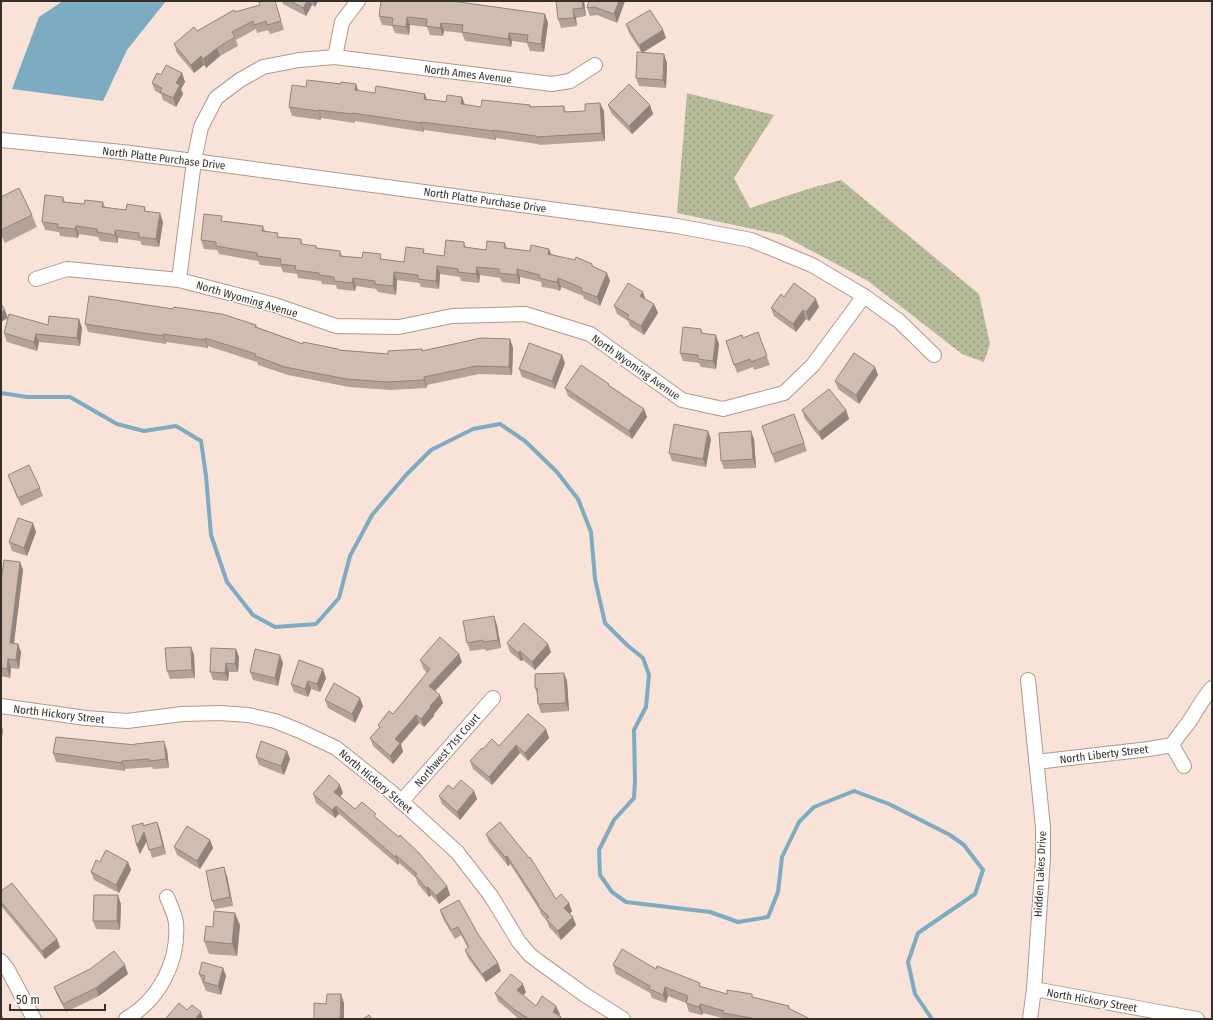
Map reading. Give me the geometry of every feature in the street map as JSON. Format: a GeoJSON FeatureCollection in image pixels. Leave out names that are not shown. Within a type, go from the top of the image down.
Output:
{"type":"FeatureCollection","features":[{"type":"Feature","properties":{"kind":"street"},"geometry":{"type":"LineString","coordinates":[[335,57],[342,22],[358,1]]}},
{"type":"Feature","properties":{"kind":"street","name":"North Ames Avenue"},"geometry":{"type":"LineString","coordinates":[[179,280],[194,161],[201,127],[216,98],[234,84],[263,67],[299,60],[335,57],[552,84],[570,81],[595,64]]}},
{"type":"Feature","properties":{"kind":"street","name":"North Platte Purchase Drive"},"geometry":{"type":"LineString","coordinates":[[1,140],[194,161],[677,226],[751,240],[812,265],[864,296],[899,321],[934,355]]}},
{"type":"Feature","properties":{"kind":"street","name":"North Wyoming Avenue"},"geometry":{"type":"LineString","coordinates":[[36,279],[67,269],[179,280],[275,305],[336,326],[399,327],[452,316],[525,314],[590,334],[682,400],[723,409],[784,393],[813,365],[864,296]]}},
{"type":"Feature","properties":{"kind":"street","name":"Hidden Lakes Drive"},"geometry":{"type":"LineString","coordinates":[[1028,680],[1043,827],[1043,858],[1034,989],[1030,1019]]}},
{"type":"Feature","properties":{"kind":"street"},"geometry":{"type":"LineString","coordinates":[[1184,766],[1172,745],[1202,699],[1212,688]]}},
{"type":"Feature","properties":{"kind":"street","name":"Northwest 71st Court"},"geometry":{"type":"LineString","coordinates":[[401,802],[493,698]]}},
{"type":"Feature","properties":{"kind":"street","name":"North Hickory Street"},"geometry":{"type":"LineString","coordinates":[[1,706],[86,718],[127,721],[182,714],[220,713],[248,715],[275,721],[336,748],[390,791],[457,852],[490,896],[519,942],[530,954],[579,990],[623,1019]]}},
{"type":"Feature","properties":{"kind":"street","name":"North Liberty Street"},"geometry":{"type":"LineString","coordinates":[[1036,762],[1172,745]]}},
{"type":"Feature","properties":{"kind":"street"},"geometry":{"type":"LineString","coordinates":[[126,1019],[143,1006],[156,992],[171,967],[176,943],[176,921],[167,897]]}},
{"type":"Feature","properties":{"kind":"street"},"geometry":{"type":"LineString","coordinates":[[1,961],[8,970],[34,1019]]}},
{"type":"Feature","properties":{"kind":"street","name":"North Hickory Street"},"geometry":{"type":"LineString","coordinates":[[1034,989],[1177,1017],[1197,1019]]}},
{"type":"Feature","properties":{"kind":"green space"},"geometry":{"type":"Polygon","coordinates":[[[687,93],[774,115],[734,178],[750,208],[841,180],[979,294],[990,344],[984,362],[962,354],[868,281],[782,235],[677,213],[687,93]]]}},
{"type":"Feature","properties":{"kind":"water"},"geometry":{"type":"Polygon","coordinates":[[[63,1],[166,1],[127,50],[103,101],[12,89],[39,17],[63,1]]]}},
{"type":"Feature","properties":{"kind":"building"},"geometry":{"type":"Polygon","coordinates":[[[259,1],[275,1],[281,21],[267,25],[266,21],[254,25],[253,21],[232,32],[235,37],[203,59],[201,56],[191,65],[174,44],[194,27],[197,31],[234,10],[235,12],[260,5],[259,1]]]}},
{"type":"Feature","properties":{"kind":"building"},"geometry":{"type":"Polygon","coordinates":[[[290,1],[307,1],[303,8],[290,1]]]}},
{"type":"Feature","properties":{"kind":"building"},"geometry":{"type":"Polygon","coordinates":[[[381,1],[452,1],[545,14],[541,44],[527,42],[528,35],[509,33],[508,39],[462,32],[463,25],[441,23],[440,28],[426,26],[427,19],[407,17],[406,27],[392,25],[393,18],[379,16],[381,1]]]}},
{"type":"Feature","properties":{"kind":"building"},"geometry":{"type":"Polygon","coordinates":[[[556,1],[582,1],[583,8],[573,9],[574,18],[558,19],[556,1]]]}},
{"type":"Feature","properties":{"kind":"building"},"geometry":{"type":"Polygon","coordinates":[[[589,1],[619,1],[614,14],[594,7],[587,8],[589,1]]]}},
{"type":"Feature","properties":{"kind":"building"},"geometry":{"type":"Polygon","coordinates":[[[650,10],[663,30],[639,45],[626,24],[650,10]]]}},
{"type":"Feature","properties":{"kind":"building"},"geometry":{"type":"Polygon","coordinates":[[[637,52],[664,54],[663,80],[636,78],[637,52]]]}},
{"type":"Feature","properties":{"kind":"building"},"geometry":{"type":"Polygon","coordinates":[[[166,65],[182,73],[176,83],[180,85],[173,98],[160,92],[162,88],[152,83],[157,73],[161,75],[166,65]]]}},
{"type":"Feature","properties":{"kind":"building"},"geometry":{"type":"Polygon","coordinates":[[[307,80],[341,84],[341,82],[356,84],[355,90],[375,93],[376,86],[425,94],[424,99],[446,102],[447,95],[462,97],[461,104],[481,107],[482,100],[530,105],[530,107],[564,106],[564,112],[585,111],[585,104],[600,103],[602,133],[536,137],[493,130],[289,107],[292,85],[306,87],[307,80]]]}},
{"type":"Feature","properties":{"kind":"building"},"geometry":{"type":"Polygon","coordinates":[[[629,84],[650,105],[629,126],[608,105],[629,84]]]}},
{"type":"Feature","properties":{"kind":"building"},"geometry":{"type":"Polygon","coordinates":[[[19,188],[32,215],[1,230],[1,197],[19,188]]]}},
{"type":"Feature","properties":{"kind":"building"},"geometry":{"type":"Polygon","coordinates":[[[45,195],[63,197],[63,202],[84,204],[85,200],[103,202],[102,207],[126,210],[127,204],[145,207],[144,211],[160,213],[156,239],[139,237],[139,233],[115,230],[115,235],[97,232],[97,229],[76,226],[75,229],[57,227],[58,224],[42,222],[45,195]]]}},
{"type":"Feature","properties":{"kind":"building"},"geometry":{"type":"Polygon","coordinates":[[[204,214],[222,216],[221,221],[263,226],[262,231],[278,233],[277,237],[301,239],[301,244],[316,246],[316,248],[340,251],[340,256],[362,258],[363,252],[381,254],[380,259],[404,262],[406,247],[424,249],[423,253],[444,256],[446,240],[464,242],[464,247],[486,250],[487,241],[505,243],[504,248],[530,251],[531,245],[549,249],[548,254],[575,260],[576,257],[607,273],[597,297],[581,291],[582,288],[558,278],[557,282],[551,281],[539,278],[540,275],[517,269],[517,275],[499,273],[499,269],[477,267],[476,274],[458,272],[458,269],[437,266],[436,281],[418,279],[418,275],[394,272],[393,286],[375,284],[375,281],[353,278],[352,283],[334,281],[334,277],[319,275],[319,273],[295,270],[296,266],[280,264],[281,259],[257,256],[257,253],[216,246],[216,242],[201,240],[204,214]]]}},
{"type":"Feature","properties":{"kind":"building"},"geometry":{"type":"Polygon","coordinates":[[[628,283],[643,292],[640,296],[654,304],[641,326],[627,318],[629,315],[614,306],[628,283]]]}},
{"type":"Feature","properties":{"kind":"building"},"geometry":{"type":"Polygon","coordinates":[[[794,283],[816,299],[806,312],[803,310],[793,324],[771,308],[781,294],[784,297],[794,283]]]}},
{"type":"Feature","properties":{"kind":"building"},"geometry":{"type":"Polygon","coordinates":[[[89,296],[173,309],[174,307],[222,314],[256,325],[255,327],[303,344],[303,342],[338,350],[388,354],[388,351],[422,349],[422,351],[481,338],[510,339],[509,367],[476,366],[424,377],[424,380],[387,382],[346,379],[285,367],[255,356],[256,354],[205,338],[205,340],[163,334],[163,336],[85,324],[89,296]]]}},
{"type":"Feature","properties":{"kind":"building"},"geometry":{"type":"Polygon","coordinates":[[[1,304],[5,310],[1,312],[1,304]]]}},
{"type":"Feature","properties":{"kind":"building"},"geometry":{"type":"Polygon","coordinates":[[[9,314],[48,325],[49,316],[79,319],[77,338],[36,334],[34,342],[4,333],[9,314]]]}},
{"type":"Feature","properties":{"kind":"building"},"geometry":{"type":"Polygon","coordinates":[[[683,327],[701,329],[701,333],[716,335],[713,361],[698,359],[698,355],[680,353],[683,327]]]}},
{"type":"Feature","properties":{"kind":"building"},"geometry":{"type":"Polygon","coordinates":[[[758,332],[767,356],[751,362],[750,359],[734,365],[726,341],[742,335],[743,338],[758,332]]]}},
{"type":"Feature","properties":{"kind":"building"},"geometry":{"type":"Polygon","coordinates":[[[529,343],[562,355],[552,381],[519,369],[529,343]]]}},
{"type":"Feature","properties":{"kind":"building"},"geometry":{"type":"Polygon","coordinates":[[[854,353],[875,367],[856,395],[835,381],[854,353]]]}},
{"type":"Feature","properties":{"kind":"building"},"geometry":{"type":"Polygon","coordinates":[[[581,365],[644,409],[629,431],[565,388],[581,365]]]}},
{"type":"Feature","properties":{"kind":"building"},"geometry":{"type":"Polygon","coordinates":[[[829,389],[846,410],[819,432],[802,410],[829,389]]]}},
{"type":"Feature","properties":{"kind":"building"},"geometry":{"type":"Polygon","coordinates":[[[794,414],[804,443],[772,454],[762,426],[794,414]]]}},
{"type":"Feature","properties":{"kind":"building"},"geometry":{"type":"Polygon","coordinates":[[[674,424],[708,431],[703,459],[669,453],[674,424]]]}},
{"type":"Feature","properties":{"kind":"building"},"geometry":{"type":"Polygon","coordinates":[[[751,431],[753,459],[721,461],[719,433],[751,431]]]}},
{"type":"Feature","properties":{"kind":"building"},"geometry":{"type":"Polygon","coordinates":[[[29,465],[40,488],[18,498],[8,475],[29,465]]]}},
{"type":"Feature","properties":{"kind":"building"},"geometry":{"type":"Polygon","coordinates":[[[18,518],[33,523],[24,548],[9,542],[18,518]]]}},
{"type":"Feature","properties":{"kind":"building"},"geometry":{"type":"Polygon","coordinates":[[[4,560],[20,562],[10,643],[18,644],[16,660],[8,659],[7,669],[1,668],[1,581],[4,560]]]}},
{"type":"Feature","properties":{"kind":"building"},"geometry":{"type":"Polygon","coordinates":[[[494,616],[498,640],[483,642],[483,640],[467,643],[463,621],[494,616]]]}},
{"type":"Feature","properties":{"kind":"building"},"geometry":{"type":"Polygon","coordinates":[[[524,623],[548,644],[532,662],[520,651],[518,653],[507,643],[524,623]]]}},
{"type":"Feature","properties":{"kind":"building"},"geometry":{"type":"Polygon","coordinates":[[[440,637],[459,654],[429,686],[440,695],[421,719],[416,715],[395,739],[400,743],[390,756],[370,738],[380,727],[378,725],[389,711],[393,714],[430,669],[420,660],[440,637]]]}},
{"type":"Feature","properties":{"kind":"building"},"geometry":{"type":"Polygon","coordinates":[[[191,647],[192,670],[167,671],[165,648],[191,647]]]}},
{"type":"Feature","properties":{"kind":"building"},"geometry":{"type":"Polygon","coordinates":[[[211,648],[236,649],[235,664],[226,663],[225,673],[210,672],[211,648]]]}},
{"type":"Feature","properties":{"kind":"building"},"geometry":{"type":"Polygon","coordinates":[[[255,649],[280,655],[275,678],[250,672],[255,649]]]}},
{"type":"Feature","properties":{"kind":"building"},"geometry":{"type":"Polygon","coordinates":[[[299,660],[323,669],[317,684],[308,681],[305,689],[291,684],[299,660]]]}},
{"type":"Feature","properties":{"kind":"building"},"geometry":{"type":"Polygon","coordinates":[[[564,673],[566,703],[538,704],[537,688],[535,688],[535,674],[564,673]]]}},
{"type":"Feature","properties":{"kind":"building"},"geometry":{"type":"Polygon","coordinates":[[[334,683],[360,698],[352,714],[325,700],[334,683]]]}},
{"type":"Feature","properties":{"kind":"building"},"geometry":{"type":"Polygon","coordinates":[[[528,714],[546,729],[525,753],[516,745],[489,777],[470,761],[492,739],[499,746],[528,714]]]}},
{"type":"Feature","properties":{"kind":"building"},"geometry":{"type":"Polygon","coordinates":[[[56,737],[135,745],[164,741],[166,759],[150,761],[149,759],[122,761],[122,763],[53,753],[56,737]]]}},
{"type":"Feature","properties":{"kind":"building"},"geometry":{"type":"Polygon","coordinates":[[[261,741],[287,751],[281,766],[256,757],[261,741]]]}},
{"type":"Feature","properties":{"kind":"building"},"geometry":{"type":"Polygon","coordinates":[[[329,775],[340,785],[334,792],[355,809],[362,802],[376,814],[374,816],[399,837],[400,835],[419,853],[447,886],[436,896],[428,887],[426,888],[415,875],[417,874],[396,855],[395,857],[336,806],[332,810],[313,794],[329,775]]]}},
{"type":"Feature","properties":{"kind":"building"},"geometry":{"type":"Polygon","coordinates":[[[461,780],[474,791],[457,812],[439,796],[448,785],[453,789],[461,780]]]}},
{"type":"Feature","properties":{"kind":"building"},"geometry":{"type":"Polygon","coordinates":[[[157,822],[163,846],[149,850],[144,832],[137,846],[132,826],[143,823],[143,826],[157,822]]]}},
{"type":"Feature","properties":{"kind":"building"},"geometry":{"type":"Polygon","coordinates":[[[500,822],[529,858],[530,857],[556,899],[561,894],[569,903],[564,908],[573,917],[558,931],[546,919],[549,917],[538,906],[539,905],[507,856],[505,857],[486,834],[500,822]]]}},
{"type":"Feature","properties":{"kind":"building"},"geometry":{"type":"Polygon","coordinates":[[[187,826],[210,840],[197,861],[174,847],[187,826]]]}},
{"type":"Feature","properties":{"kind":"building"},"geometry":{"type":"Polygon","coordinates":[[[106,850],[128,862],[116,885],[91,872],[96,860],[100,862],[106,850]]]}},
{"type":"Feature","properties":{"kind":"building"},"geometry":{"type":"Polygon","coordinates":[[[224,867],[230,897],[212,901],[206,871],[224,867]]]}},
{"type":"Feature","properties":{"kind":"building"},"geometry":{"type":"Polygon","coordinates":[[[12,883],[57,939],[42,951],[1,902],[1,891],[12,883]]]}},
{"type":"Feature","properties":{"kind":"building"},"geometry":{"type":"Polygon","coordinates":[[[94,895],[118,895],[117,921],[93,921],[94,895]]]}},
{"type":"Feature","properties":{"kind":"building"},"geometry":{"type":"Polygon","coordinates":[[[459,900],[478,934],[498,963],[482,974],[465,950],[469,947],[458,927],[451,930],[440,910],[459,900]]]}},
{"type":"Feature","properties":{"kind":"building"},"geometry":{"type":"Polygon","coordinates":[[[214,911],[235,913],[232,944],[204,941],[206,926],[213,927],[214,911]]]}},
{"type":"Feature","properties":{"kind":"building"},"geometry":{"type":"Polygon","coordinates":[[[622,949],[656,969],[657,966],[700,983],[699,986],[727,994],[727,990],[752,994],[752,997],[789,1006],[788,1008],[810,1019],[757,1019],[723,1013],[724,1011],[700,1004],[699,1007],[686,1003],[688,996],[665,987],[663,995],[649,989],[650,986],[613,965],[622,949]]]}},
{"type":"Feature","properties":{"kind":"building"},"geometry":{"type":"Polygon","coordinates":[[[114,951],[125,965],[96,988],[63,1004],[54,987],[90,969],[114,951]]]}},
{"type":"Feature","properties":{"kind":"building"},"geometry":{"type":"Polygon","coordinates":[[[202,962],[223,968],[218,986],[203,982],[205,976],[199,974],[202,962]]]}},
{"type":"Feature","properties":{"kind":"building"},"geometry":{"type":"Polygon","coordinates":[[[511,974],[523,984],[517,990],[536,1006],[542,996],[556,1006],[553,1012],[561,1017],[559,1019],[529,1019],[515,1010],[495,993],[511,974]]]}},
{"type":"Feature","properties":{"kind":"building"},"geometry":{"type":"Polygon","coordinates":[[[327,994],[341,994],[340,1019],[314,1019],[314,1003],[326,1004],[327,994]]]}},
{"type":"Feature","properties":{"kind":"building"},"geometry":{"type":"Polygon","coordinates":[[[179,1003],[187,1010],[192,1005],[201,1012],[195,1019],[167,1019],[166,1018],[179,1003]]]}},
{"type":"Feature","properties":{"kind":"building"},"geometry":{"type":"Polygon","coordinates":[[[369,1015],[372,1019],[363,1019],[369,1015]]]}},
{"type":"Feature","properties":{"kind":"waterway"},"geometry":{"type":"LineString","coordinates":[[1,393],[27,397],[70,397],[117,424],[144,431],[176,426],[201,441],[206,476],[211,535],[227,582],[253,615],[275,627],[316,624],[339,598],[350,556],[372,515],[406,475],[431,450],[473,429],[500,424],[525,441],[556,471],[578,499],[591,532],[595,579],[605,623],[627,645],[643,658],[649,675],[646,707],[634,730],[634,798],[614,820],[599,850],[600,875],[612,892],[626,902],[710,912],[738,922],[768,917],[778,892],[782,857],[799,822],[814,807],[854,791],[889,804],[950,835],[964,845],[983,870],[975,894],[918,933],[908,962],[915,994],[932,1019]]}}]}
